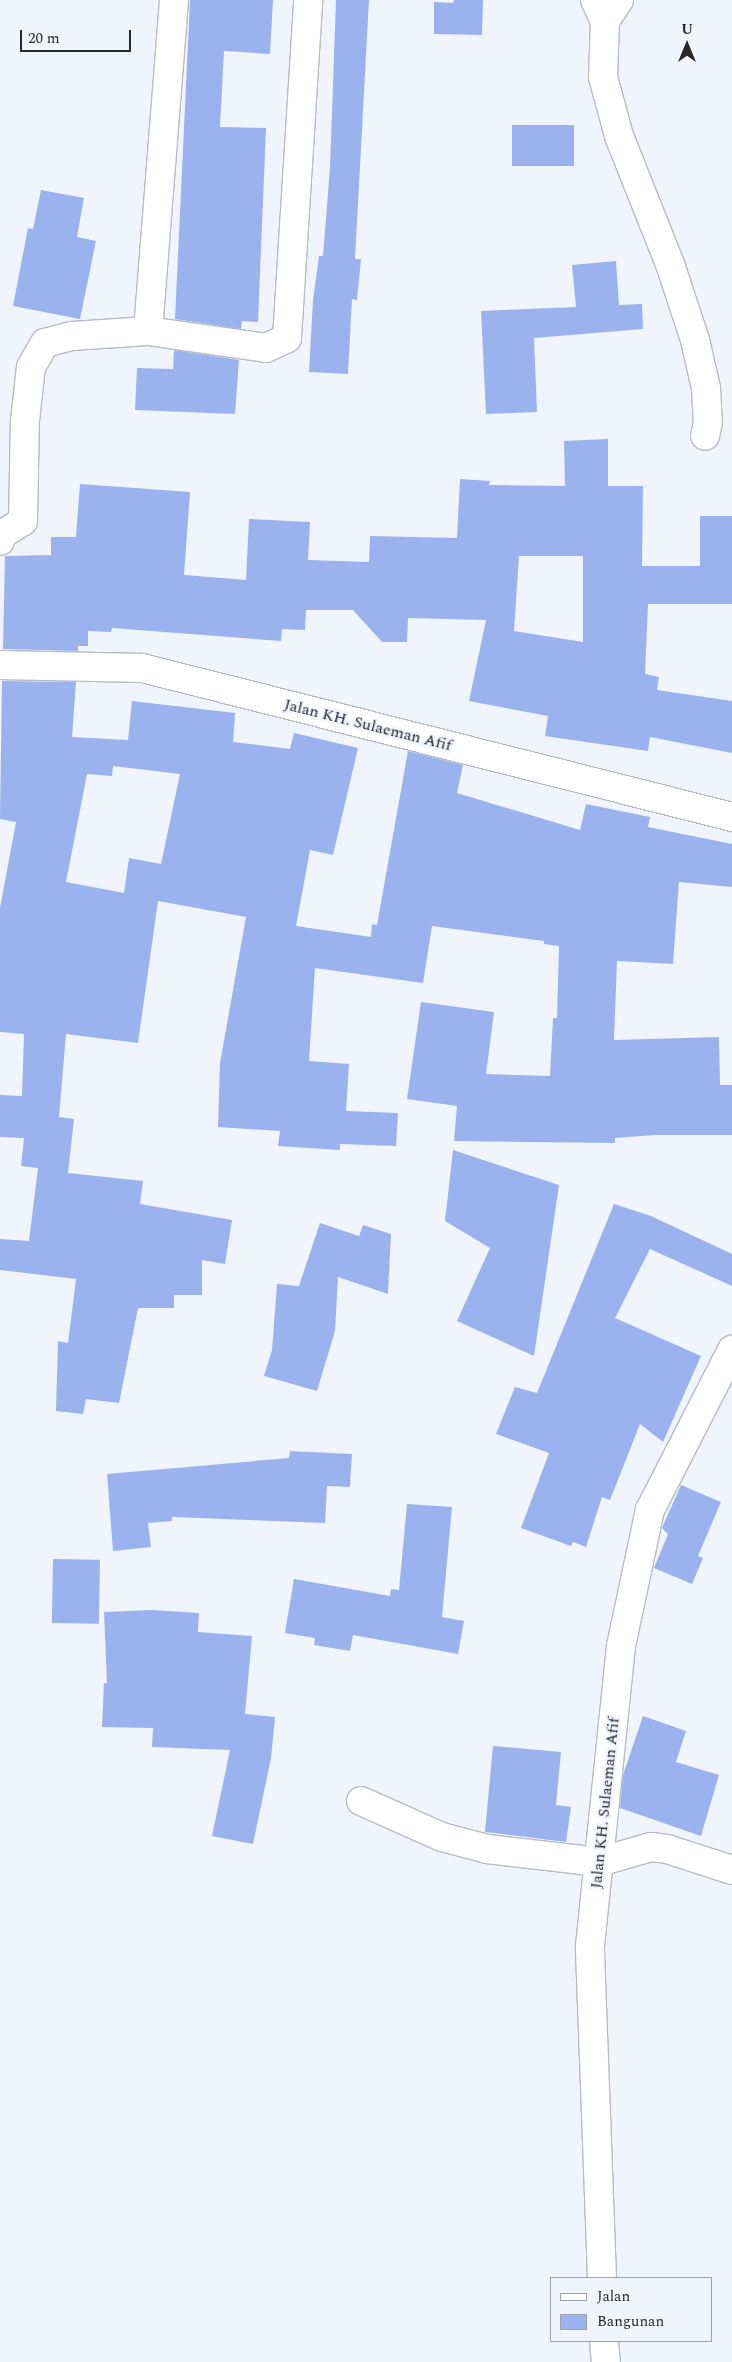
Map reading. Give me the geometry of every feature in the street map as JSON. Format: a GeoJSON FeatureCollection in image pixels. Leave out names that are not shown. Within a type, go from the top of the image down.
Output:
{"type":"FeatureCollection","features":[{"type":"Feature","properties":{"kind":"street"},"geometry":{"type":"LineString","coordinates":[[148,331],[174,0]]}},
{"type":"Feature","properties":{"kind":"street"},"geometry":{"type":"LineString","coordinates":[[0,541],[1,535],[23,521],[25,421],[31,367],[44,343],[72,336],[148,331],[266,348],[287,338],[308,0]]}},
{"type":"Feature","properties":{"kind":"street"},"geometry":{"type":"LineString","coordinates":[[606,7],[603,77],[619,136],[672,267],[695,340],[706,388],[708,422],[705,436]]}},
{"type":"Feature","properties":{"kind":"street","name":"Jalan KH. Sulaeman Afif"},"geometry":{"type":"LineString","coordinates":[[0,665],[142,668],[732,817]]}},
{"type":"Feature","properties":{"kind":"street","name":"Jalan KH. Sulaeman Afif"},"geometry":{"type":"LineString","coordinates":[[602,2277],[590,1946],[620,1646],[650,1510],[732,1350]]}},
{"type":"Feature","properties":{"kind":"street"},"geometry":{"type":"LineString","coordinates":[[361,1801],[442,1837],[487,1849],[599,1862],[651,1847],[666,1849],[732,1870]]}},
{"type":"Feature","properties":{"kind":"street"},"geometry":{"type":"LineString","coordinates":[[604,2342],[606,2362]]}},
{"type":"Feature","properties":{"kind":"building"},"geometry":{"type":"Polygon","coordinates":[[[190,0],[273,0],[270,54],[224,51],[220,127],[266,128],[258,322],[242,321],[241,329],[175,319],[190,0]]]}},
{"type":"Feature","properties":{"kind":"building"},"geometry":{"type":"Polygon","coordinates":[[[336,0],[369,0],[355,259],[361,259],[357,300],[352,299],[348,374],[309,372],[313,300],[319,256],[323,256],[330,168],[336,0]]]}},
{"type":"Feature","properties":{"kind":"building"},"geometry":{"type":"Polygon","coordinates":[[[454,0],[483,0],[482,35],[434,34],[434,2],[453,3],[454,0]]]}},
{"type":"Feature","properties":{"kind":"building"},"geometry":{"type":"Polygon","coordinates":[[[512,125],[574,125],[574,166],[512,166],[512,125]]]}},
{"type":"Feature","properties":{"kind":"building"},"geometry":{"type":"Polygon","coordinates":[[[41,190],[84,198],[77,237],[96,241],[80,319],[13,306],[28,228],[33,229],[41,190]]]}},
{"type":"Feature","properties":{"kind":"building"},"geometry":{"type":"Polygon","coordinates":[[[616,261],[619,305],[642,304],[643,329],[534,338],[537,412],[486,414],[481,311],[576,307],[572,265],[616,261]]]}},
{"type":"Feature","properties":{"kind":"building"},"geometry":{"type":"Polygon","coordinates":[[[174,350],[239,360],[235,414],[135,410],[137,368],[173,369],[174,350]]]}},
{"type":"Feature","properties":{"kind":"building"},"geometry":{"type":"Polygon","coordinates":[[[608,439],[608,486],[643,486],[642,566],[700,566],[700,516],[732,516],[732,604],[648,604],[645,674],[659,677],[657,690],[732,701],[732,753],[650,737],[648,751],[545,736],[548,716],[469,701],[486,620],[408,618],[407,642],[382,642],[353,610],[306,610],[305,630],[282,629],[281,641],[112,628],[111,632],[88,631],[88,646],[78,646],[78,651],[3,649],[5,556],[51,555],[51,537],[76,537],[80,484],[190,492],[184,575],[246,580],[249,519],[310,522],[308,560],[369,562],[370,536],[457,538],[460,479],[490,481],[489,485],[565,486],[564,441],[608,439]],[[519,556],[514,631],[583,642],[583,556],[519,556]]]}},
{"type":"Feature","properties":{"kind":"building"},"geometry":{"type":"Polygon","coordinates":[[[2,681],[76,682],[72,737],[128,740],[132,701],[235,713],[233,742],[290,749],[294,733],[358,748],[333,855],[310,850],[296,926],[371,937],[372,924],[377,925],[408,751],[463,765],[457,793],[580,830],[586,804],[650,817],[648,827],[732,844],[732,887],[679,882],[673,964],[617,961],[614,1040],[719,1037],[720,1085],[732,1085],[732,1135],[655,1135],[615,1138],[615,1143],[454,1141],[457,1106],[407,1099],[421,1002],[494,1012],[486,1074],[550,1076],[553,1018],[557,1018],[559,946],[544,944],[544,941],[432,926],[423,983],[315,968],[309,1061],[349,1064],[346,1111],[398,1113],[396,1146],[340,1144],[340,1150],[278,1146],[280,1131],[218,1127],[220,1063],[246,917],[158,901],[138,1043],[66,1034],[59,1117],[74,1119],[68,1173],[143,1181],[140,1204],[232,1220],[225,1264],[202,1260],[202,1295],[174,1295],[174,1308],[138,1308],[119,1403],[86,1399],[83,1414],[56,1411],[58,1341],[68,1343],[76,1279],[0,1270],[0,1239],[29,1241],[38,1168],[21,1166],[24,1138],[0,1137],[0,1095],[22,1096],[24,1034],[0,1032],[0,908],[16,822],[0,819],[2,681]],[[113,766],[112,776],[87,774],[66,882],[124,893],[129,858],[161,864],[180,774],[113,766]]]}},
{"type":"Feature","properties":{"kind":"building"},"geometry":{"type":"Polygon","coordinates":[[[453,1150],[559,1185],[534,1356],[457,1321],[490,1248],[445,1221],[453,1150]]]}},
{"type":"Feature","properties":{"kind":"building"},"geometry":{"type":"Polygon","coordinates":[[[614,1204],[651,1216],[732,1254],[732,1286],[650,1249],[615,1318],[701,1356],[663,1442],[640,1424],[610,1500],[602,1497],[586,1547],[573,1542],[571,1546],[521,1528],[549,1453],[496,1434],[515,1387],[537,1393],[614,1204]]]}},
{"type":"Feature","properties":{"kind":"building"},"geometry":{"type":"Polygon","coordinates":[[[320,1223],[359,1236],[363,1225],[391,1234],[388,1294],[338,1277],[335,1331],[317,1391],[264,1376],[272,1350],[277,1284],[299,1286],[320,1223]]]}},
{"type":"Feature","properties":{"kind":"building"},"geometry":{"type":"Polygon","coordinates":[[[290,1451],[352,1454],[350,1487],[327,1486],[325,1523],[172,1517],[172,1521],[148,1523],[151,1547],[113,1551],[107,1474],[289,1458],[290,1451]]]}},
{"type":"Feature","properties":{"kind":"building"},"geometry":{"type":"Polygon","coordinates":[[[681,1485],[721,1502],[698,1556],[703,1558],[692,1584],[654,1568],[668,1534],[662,1528],[681,1485]]]}},
{"type":"Feature","properties":{"kind":"building"},"geometry":{"type":"Polygon","coordinates":[[[407,1504],[452,1507],[442,1617],[464,1621],[458,1654],[353,1635],[350,1651],[314,1645],[315,1638],[285,1633],[294,1579],[390,1596],[391,1589],[399,1590],[407,1504]]]}},
{"type":"Feature","properties":{"kind":"building"},"geometry":{"type":"Polygon","coordinates":[[[53,1559],[100,1560],[99,1624],[52,1623],[53,1559]]]}},
{"type":"Feature","properties":{"kind":"building"},"geometry":{"type":"Polygon","coordinates":[[[152,1610],[199,1613],[198,1632],[252,1636],[245,1714],[275,1717],[271,1758],[253,1844],[212,1836],[230,1750],[152,1747],[153,1728],[102,1727],[104,1683],[107,1683],[104,1612],[152,1610]]]}},
{"type":"Feature","properties":{"kind":"building"},"geometry":{"type":"Polygon","coordinates":[[[643,1716],[686,1731],[676,1762],[719,1775],[701,1836],[620,1808],[623,1775],[643,1716]]]}},
{"type":"Feature","properties":{"kind":"building"},"geometry":{"type":"Polygon","coordinates":[[[493,1746],[561,1752],[556,1805],[571,1807],[566,1842],[485,1832],[493,1746]]]}}]}
